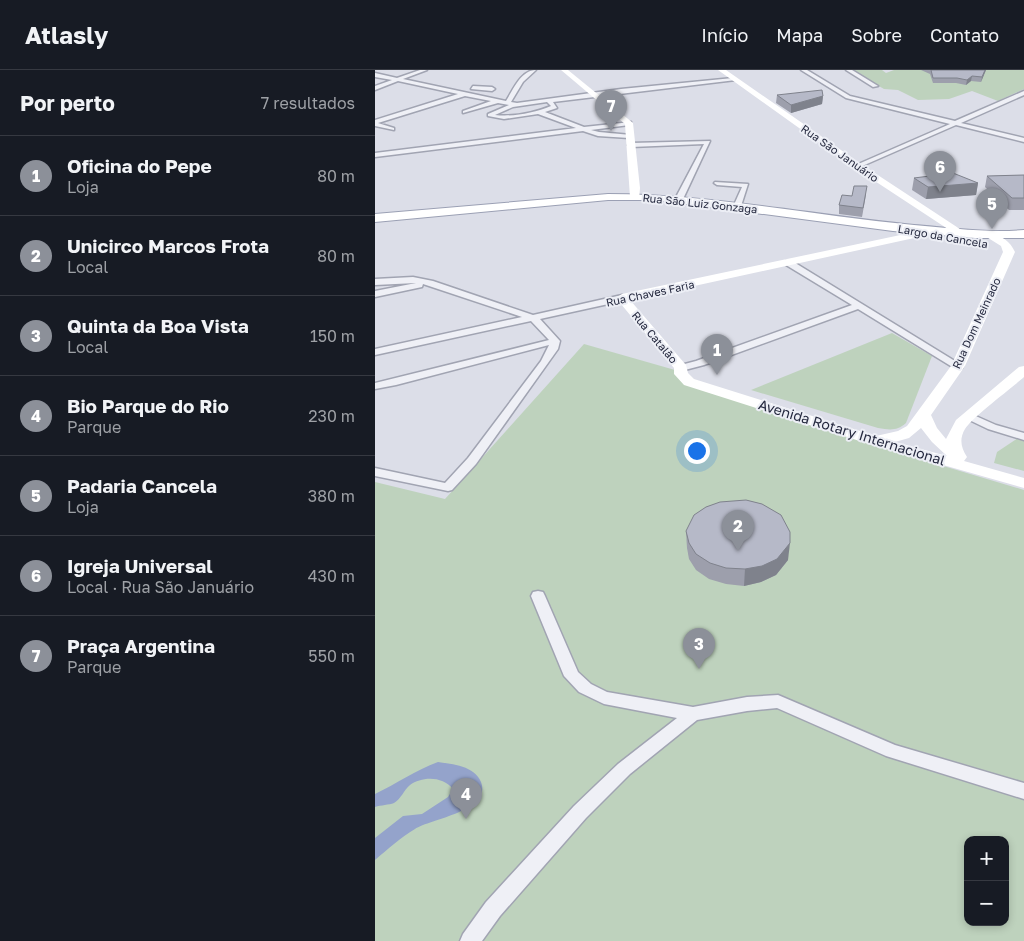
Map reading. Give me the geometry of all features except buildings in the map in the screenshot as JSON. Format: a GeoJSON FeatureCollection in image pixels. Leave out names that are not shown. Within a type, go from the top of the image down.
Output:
{"type":"FeatureCollection","features":[{"type":"Feature","properties":{"kind":"main road","name":"Rua São Luiz Gonzaga"},"geometry":{"type":"LineString","coordinates":[[375,218],[569,200],[635,197],[679,199],[893,227],[925,228],[990,236],[1024,234]]}},
{"type":"Feature","properties":{"kind":"main road","name":"Largo da Cancela"},"geometry":{"type":"LineString","coordinates":[[893,227],[969,242],[1024,246]]}},
{"type":"Feature","properties":{"kind":"main road"},"geometry":{"type":"LineString","coordinates":[[924,233],[961,233]]}},
{"type":"Feature","properties":{"kind":"street"},"geometry":{"type":"LineString","coordinates":[[375,88],[425,70]]}},
{"type":"Feature","properties":{"kind":"street"},"geometry":{"type":"LineString","coordinates":[[507,103],[521,81],[535,70]]}},
{"type":"Feature","properties":{"kind":"street"},"geometry":{"type":"LineString","coordinates":[[564,70],[591,94],[629,123],[636,183],[635,197]]}},
{"type":"Feature","properties":{"kind":"street","name":"Rua São Januário"},"geometry":{"type":"LineString","coordinates":[[721,70],[858,166],[961,233]]}},
{"type":"Feature","properties":{"kind":"street"},"geometry":{"type":"LineString","coordinates":[[803,70],[848,97],[1024,140]]}},
{"type":"Feature","properties":{"kind":"street"},"geometry":{"type":"LineString","coordinates":[[848,70],[875,86]]}},
{"type":"Feature","properties":{"kind":"street"},"geometry":{"type":"LineString","coordinates":[[375,74],[517,105],[604,135],[630,141],[708,142],[679,199]]}},
{"type":"Feature","properties":{"kind":"street"},"geometry":{"type":"LineString","coordinates":[[548,100],[555,107],[503,118],[490,115],[517,105],[548,100],[733,80]]}},
{"type":"Feature","properties":{"kind":"street"},"geometry":{"type":"LineString","coordinates":[[473,88],[493,87],[489,94],[480,97]]}},
{"type":"Feature","properties":{"kind":"street"},"geometry":{"type":"LineString","coordinates":[[375,123],[464,94]]}},
{"type":"Feature","properties":{"kind":"street"},"geometry":{"type":"LineString","coordinates":[[858,166],[1022,96]]}},
{"type":"Feature","properties":{"kind":"street"},"geometry":{"type":"LineString","coordinates":[[465,112],[497,101]]}},
{"type":"Feature","properties":{"kind":"street"},"geometry":{"type":"LineString","coordinates":[[375,123],[392,129]]}},
{"type":"Feature","properties":{"kind":"street"},"geometry":{"type":"LineString","coordinates":[[375,155],[629,123]]}},
{"type":"Feature","properties":{"kind":"street"},"geometry":{"type":"LineString","coordinates":[[376,148],[395,153]]}},
{"type":"Feature","properties":{"kind":"street"},"geometry":{"type":"LineString","coordinates":[[731,184],[734,175]]}},
{"type":"Feature","properties":{"kind":"street"},"geometry":{"type":"LineString","coordinates":[[717,183],[746,185],[737,207]]}},
{"type":"Feature","properties":{"kind":"street","name":"Rua Chaves Faria"},"geometry":{"type":"LineString","coordinates":[[375,352],[924,233]]}},
{"type":"Feature","properties":{"kind":"street"},"geometry":{"type":"LineString","coordinates":[[990,236],[1006,244]]}},
{"type":"Feature","properties":{"kind":"street","name":"Rua Dom Meinrado"},"geometry":{"type":"LineString","coordinates":[[875,440],[903,435],[913,430],[958,366],[1009,252],[1006,244]]}},
{"type":"Feature","properties":{"kind":"street"},"geometry":{"type":"LineString","coordinates":[[789,263],[958,366]]}},
{"type":"Feature","properties":{"kind":"street"},"geometry":{"type":"LineString","coordinates":[[375,282],[413,280],[430,283],[534,318],[555,340]]}},
{"type":"Feature","properties":{"kind":"street"},"geometry":{"type":"LineString","coordinates":[[375,294],[430,283]]}},
{"type":"Feature","properties":{"kind":"street","name":"Rua Catalão"},"geometry":{"type":"LineString","coordinates":[[622,298],[682,372]]}},
{"type":"Feature","properties":{"kind":"street"},"geometry":{"type":"LineString","coordinates":[[682,372],[700,363],[858,306]]}},
{"type":"Feature","properties":{"kind":"street"},"geometry":{"type":"LineString","coordinates":[[375,386],[555,340]]}},
{"type":"Feature","properties":{"kind":"street"},"geometry":{"type":"LineString","coordinates":[[375,472],[448,487],[472,461],[539,370],[553,349],[555,340]]}},
{"type":"Feature","properties":{"kind":"street"},"geometry":{"type":"LineString","coordinates":[[955,455],[952,441],[961,423],[1024,370]]}},
{"type":"Feature","properties":{"kind":"street","name":"Avenida Rotary Internacional"},"geometry":{"type":"LineString","coordinates":[[682,372],[689,382],[718,392],[1024,483]]}},
{"type":"Feature","properties":{"kind":"street"},"geometry":{"type":"LineString","coordinates":[[923,415],[928,428],[939,442],[955,455],[988,472]]}},
{"type":"Feature","properties":{"kind":"street"},"geometry":{"type":"LineString","coordinates":[[969,416],[992,427],[1024,437]]}},
{"type":"Feature","properties":{"kind":"street"},"geometry":{"type":"LineString","coordinates":[[538,596],[572,676],[585,688],[604,698],[693,714],[747,704],[777,701],[892,751],[1024,791]]}},
{"type":"Feature","properties":{"kind":"street"},"geometry":{"type":"LineString","coordinates":[[470,941],[493,909],[580,812],[624,769],[693,714]]}},
{"type":"Feature","properties":{"kind":"green space"},"geometry":{"type":"Polygon","coordinates":[[[851,70],[882,70],[886,73],[894,70],[1024,70],[1024,89],[998,101],[972,91],[949,99],[918,100],[898,90],[884,89],[851,70]]]}},
{"type":"Feature","properties":{"kind":"green space"},"geometry":{"type":"Polygon","coordinates":[[[892,333],[932,356],[906,423],[896,429],[878,428],[751,390],[892,333]]]}},
{"type":"Feature","properties":{"kind":"green space"},"geometry":{"type":"Polygon","coordinates":[[[584,344],[675,370],[681,381],[940,465],[1024,490],[1024,941],[375,941],[375,482],[445,499],[584,344]]]}},
{"type":"Feature","properties":{"kind":"green space"},"geometry":{"type":"Polygon","coordinates":[[[1024,434],[1024,471],[994,463],[997,452],[1024,434]]]}},
{"type":"Feature","properties":{"kind":"water"},"geometry":{"type":"Polygon","coordinates":[[[438,762],[463,767],[474,772],[481,782],[482,792],[477,800],[458,813],[415,829],[375,860],[375,838],[403,816],[422,814],[448,797],[453,789],[438,780],[420,780],[410,785],[394,803],[375,807],[375,794],[438,762]]]}},
{"type":"Feature","properties":{"kind":"place","name":"Praça Argentina"},"geometry":{"type":"Point","coordinates":[611,131]}},
{"type":"Feature","properties":{"kind":"place","name":"Igreja Universal"},"geometry":{"type":"Point","coordinates":[940,192]}},
{"type":"Feature","properties":{"kind":"place","name":"Padaria Cancela"},"geometry":{"type":"Point","coordinates":[992,229]}},
{"type":"Feature","properties":{"kind":"place","name":"Oficina do Pepe"},"geometry":{"type":"Point","coordinates":[717,375]}},
{"type":"Feature","properties":{"kind":"place","name":"Unicirco Marcos Frota"},"geometry":{"type":"Point","coordinates":[738,551]}},
{"type":"Feature","properties":{"kind":"place","name":"Quinta da Boa Vista"},"geometry":{"type":"Point","coordinates":[699,669]}},
{"type":"Feature","properties":{"kind":"place","name":"Bio Parque do Rio"},"geometry":{"type":"Point","coordinates":[466,819]}}]}
